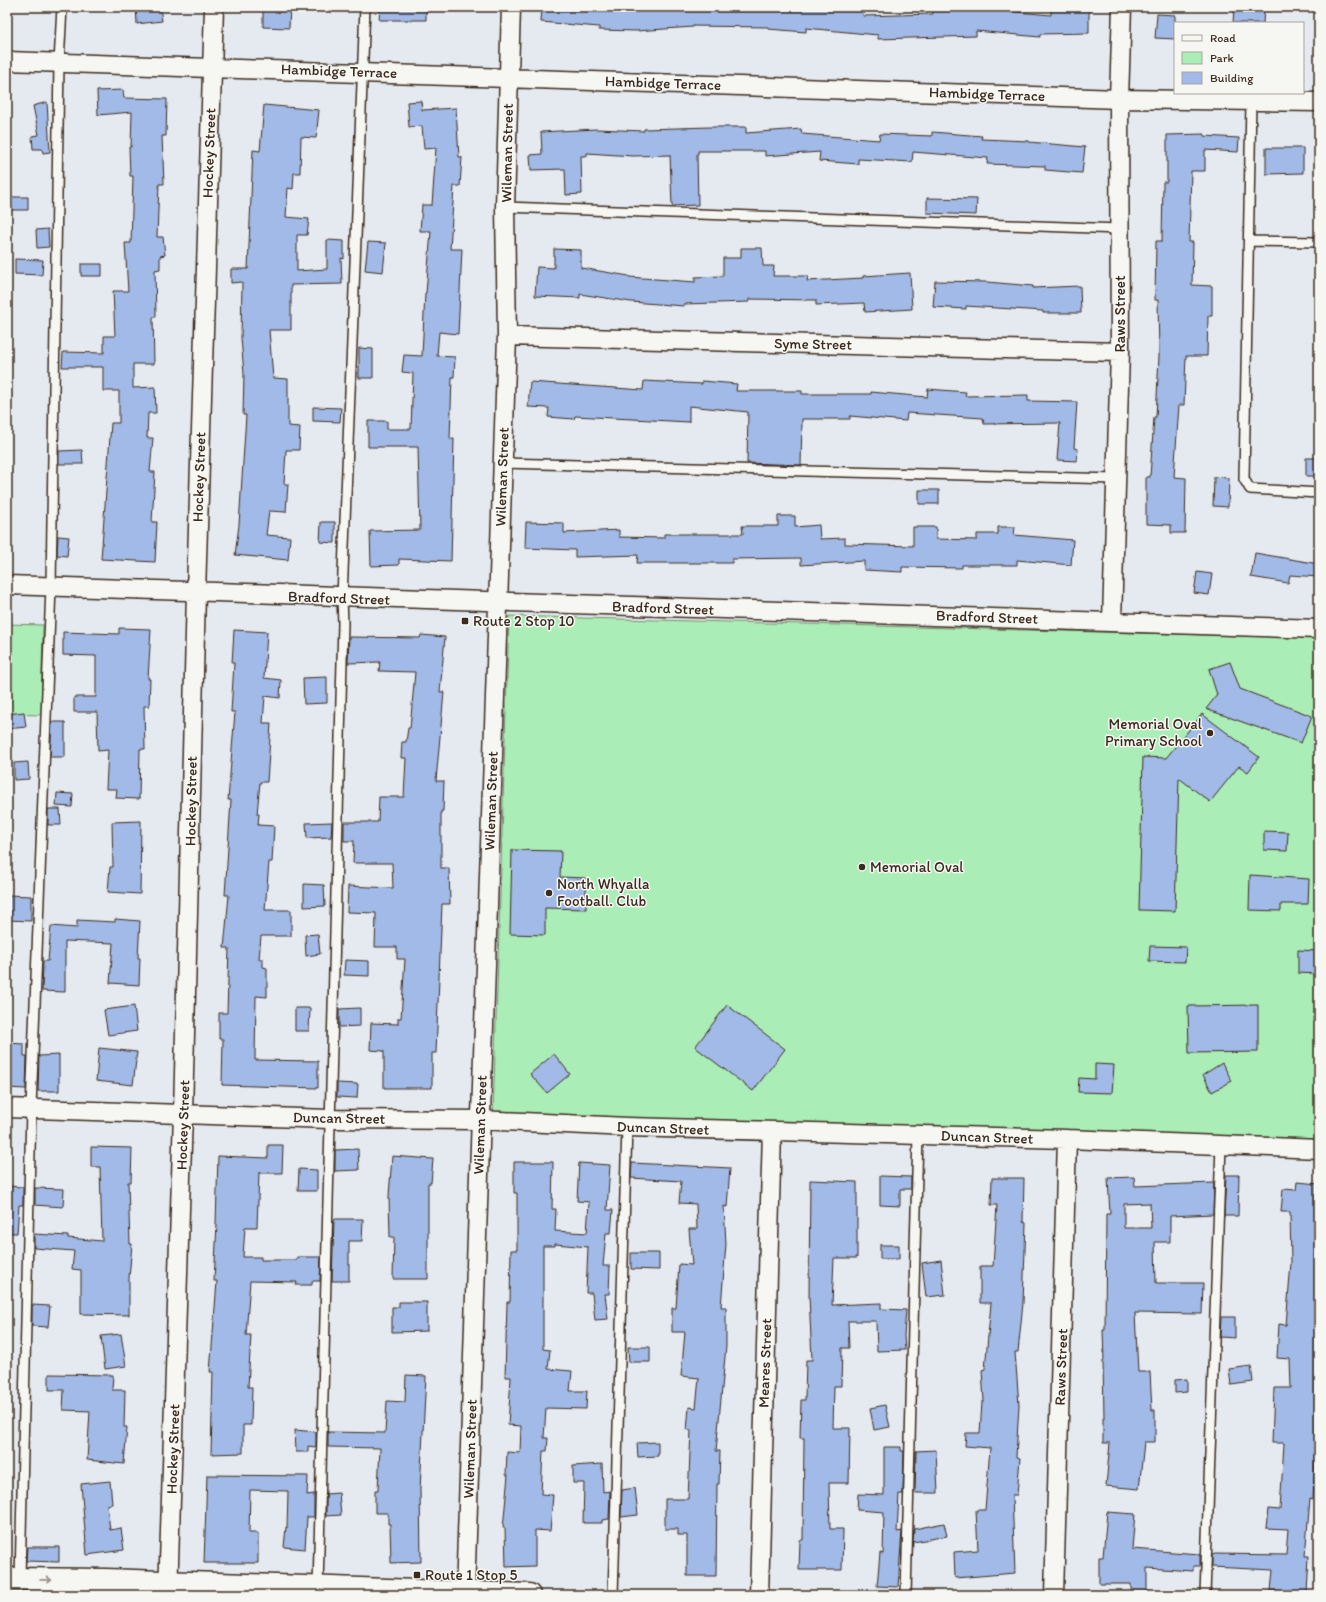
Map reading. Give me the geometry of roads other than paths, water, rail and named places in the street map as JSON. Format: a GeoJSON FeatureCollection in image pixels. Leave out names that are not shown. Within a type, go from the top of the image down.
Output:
{"type":"FeatureCollection","features":[{"type":"Feature","properties":{"kind":"main road"},"geometry":{"type":"LineString","coordinates":[[14,1579],[168,1589],[318,1588],[529,1595]]}},
{"type":"Feature","properties":{"kind":"street","name":"Hockey Street"},"geometry":{"type":"LineString","coordinates":[[168,1589],[183,1113],[211,67],[214,7]]}},
{"type":"Feature","properties":{"kind":"street","name":"Wileman Street"},"geometry":{"type":"LineString","coordinates":[[466,1594],[480,1120],[507,336],[505,207],[511,7]]}},
{"type":"Feature","properties":{"kind":"street","name":"Raws Street"},"geometry":{"type":"LineString","coordinates":[[1112,620],[1120,352],[1119,98],[1122,7]]}},
{"type":"Feature","properties":{"kind":"street","name":"Hambidge Terrace"},"geometry":{"type":"LineString","coordinates":[[7,61],[59,64],[211,67],[1119,98],[1319,102]]}},
{"type":"Feature","properties":{"kind":"street","name":"Syme Street"},"geometry":{"type":"LineString","coordinates":[[507,336],[1120,352]]}},
{"type":"Feature","properties":{"kind":"street","name":"Bradford Street"},"geometry":{"type":"LineString","coordinates":[[7,585],[498,604],[1112,620],[1319,629]]}},
{"type":"Feature","properties":{"kind":"street","name":"Duncan Street"},"geometry":{"type":"LineString","coordinates":[[7,1108],[329,1119],[480,1120],[627,1127],[1067,1139],[1319,1149]]}},
{"type":"Feature","properties":{"kind":"street","name":"Meares Street"},"geometry":{"type":"LineString","coordinates":[[759,1595],[772,1131]]}},
{"type":"Feature","properties":{"kind":"street","name":"Raws Street"},"geometry":{"type":"LineString","coordinates":[[1054,1595],[1067,1139]]}},
{"type":"Feature","properties":{"kind":"lane"},"geometry":{"type":"LineString","coordinates":[[14,1579],[51,587],[59,64],[62,7]]}},
{"type":"Feature","properties":{"kind":"lane"},"geometry":{"type":"LineString","coordinates":[[318,1588],[343,624],[342,598],[361,72],[365,7]]}},
{"type":"Feature","properties":{"kind":"lane"},"geometry":{"type":"LineString","coordinates":[[1251,101],[1244,479],[1250,489],[1319,493]]}},
{"type":"Feature","properties":{"kind":"lane"},"geometry":{"type":"LineString","coordinates":[[505,207],[1120,229]]}},
{"type":"Feature","properties":{"kind":"lane"},"geometry":{"type":"LineString","coordinates":[[1249,241],[1319,242]]}},
{"type":"Feature","properties":{"kind":"lane"},"geometry":{"type":"LineString","coordinates":[[502,463],[1116,480]]}},
{"type":"Feature","properties":{"kind":"lane"},"geometry":{"type":"LineString","coordinates":[[613,1595],[627,1127]]}},
{"type":"Feature","properties":{"kind":"lane"},"geometry":{"type":"LineString","coordinates":[[906,1595],[918,1135]]}},
{"type":"Feature","properties":{"kind":"lane"},"geometry":{"type":"LineString","coordinates":[[1205,1595],[1221,1145]]}},
{"type":"Feature","properties":{"kind":"place","name":"Route 2 Stop 10"},"geometry":{"type":"Point","coordinates":[465,621]}},
{"type":"Feature","properties":{"kind":"place","name":"Memorial Oval Primary School"},"geometry":{"type":"Point","coordinates":[1210,733]}},
{"type":"Feature","properties":{"kind":"place","name":"Memorial Oval"},"geometry":{"type":"Point","coordinates":[862,867]}},
{"type":"Feature","properties":{"kind":"place","name":"North Whyalla Football. Club"},"geometry":{"type":"Point","coordinates":[549,893]}},
{"type":"Feature","properties":{"kind":"place","name":"Route 1 Stop 5"},"geometry":{"type":"Point","coordinates":[417,1575]}}]}
